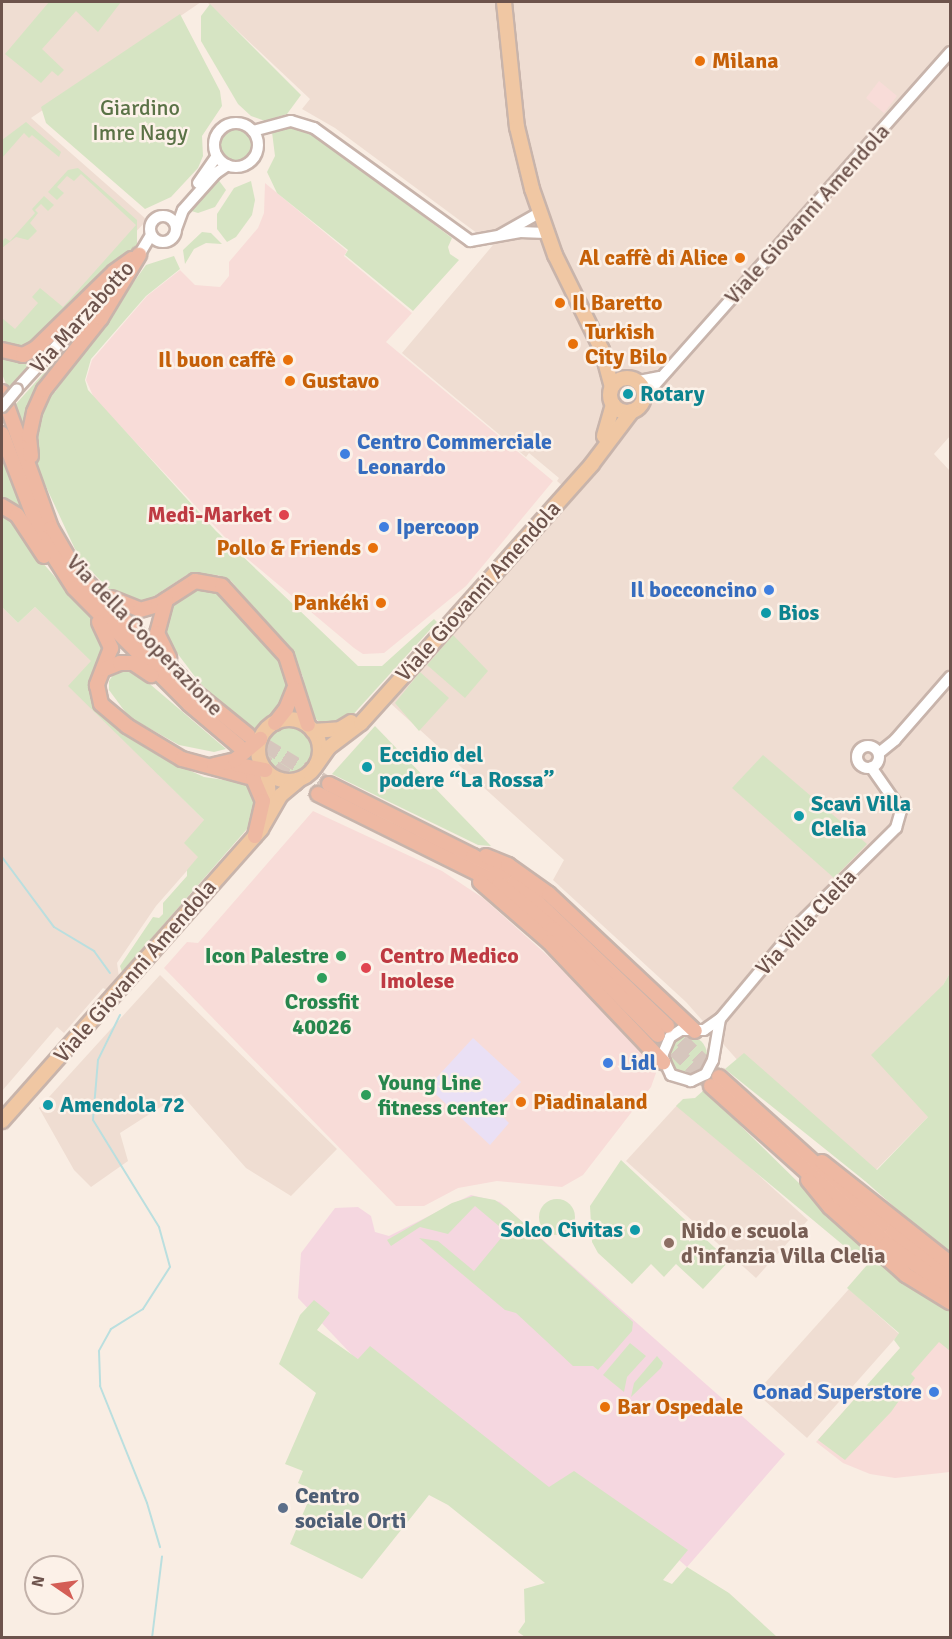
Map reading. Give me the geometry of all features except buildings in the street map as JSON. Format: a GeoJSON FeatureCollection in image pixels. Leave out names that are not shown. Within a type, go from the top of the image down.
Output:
{"type":"FeatureCollection","features":[{"type":"Feature","properties":{"kind":"highway"},"geometry":{"type":"LineString","coordinates":[[2,350],[23,355],[34,350],[114,272],[139,255]]}},
{"type":"Feature","properties":{"kind":"highway"},"geometry":{"type":"LineString","coordinates":[[36,485],[29,436],[34,412],[44,390],[101,318],[139,255]]}},
{"type":"Feature","properties":{"kind":"highway","name":"Via della Cooperazione"},"geometry":{"type":"LineString","coordinates":[[2,392],[51,528],[76,570],[193,698]]}},
{"type":"Feature","properties":{"kind":"highway","name":"Via della Cooperazione"},"geometry":{"type":"LineString","coordinates":[[2,434],[42,538],[75,590],[193,698],[249,740]]}},
{"type":"Feature","properties":{"kind":"highway"},"geometry":{"type":"LineString","coordinates":[[2,506],[17,515],[50,563],[75,590],[110,640],[105,669],[96,685],[101,704],[154,744],[203,765],[243,774],[259,786],[263,801],[255,836]]}},
{"type":"Feature","properties":{"kind":"highway"},"geometry":{"type":"LineString","coordinates":[[76,570],[104,593],[131,609],[151,608],[195,581],[222,586],[286,656],[294,687],[310,728]]}},
{"type":"Feature","properties":{"kind":"highway"},"geometry":{"type":"LineString","coordinates":[[166,600],[158,621],[160,644],[193,698]]}},
{"type":"Feature","properties":{"kind":"highway"},"geometry":{"type":"LineString","coordinates":[[105,669],[120,663],[140,666],[193,698]]}},
{"type":"Feature","properties":{"kind":"highway"},"geometry":{"type":"LineString","coordinates":[[275,723],[286,709],[294,687]]}},
{"type":"Feature","properties":{"kind":"highway"},"geometry":{"type":"LineString","coordinates":[[227,763],[243,755],[249,740]]}},
{"type":"Feature","properties":{"kind":"highway"},"geometry":{"type":"LineString","coordinates":[[203,765],[227,763],[266,771]]}},
{"type":"Feature","properties":{"kind":"highway"},"geometry":{"type":"LineString","coordinates":[[318,794],[499,884],[553,929],[662,1030],[552,912],[515,881],[440,839],[329,784]]}},
{"type":"Feature","properties":{"kind":"highway"},"geometry":{"type":"LineString","coordinates":[[440,839],[508,865],[526,876],[696,1031]]}},
{"type":"Feature","properties":{"kind":"highway"},"geometry":{"type":"LineString","coordinates":[[429,851],[501,899],[549,942],[663,1062]]}},
{"type":"Feature","properties":{"kind":"highway"},"geometry":{"type":"LineString","coordinates":[[951,1263],[848,1180],[771,1125],[715,1081],[793,1159],[887,1244],[951,1289]]}},
{"type":"Feature","properties":{"kind":"highway"},"geometry":{"type":"LineString","coordinates":[[771,1125],[892,1233],[951,1275]]}},
{"type":"Feature","properties":{"kind":"highway"},"geometry":{"type":"LineString","coordinates":[[793,1159],[830,1207],[906,1275],[951,1302]]}},
{"type":"Feature","properties":{"kind":"main road"},"geometry":{"type":"LineString","coordinates":[[504,2],[517,127],[539,215],[602,350],[634,379],[645,396]]}},
{"type":"Feature","properties":{"kind":"main road","name":"Viale Giovanni Amendola"},"geometry":{"type":"LineString","coordinates":[[310,728],[340,729],[357,718],[589,455],[610,425],[613,404],[612,387],[602,350]]}},
{"type":"Feature","properties":{"kind":"main road"},"geometry":{"type":"LineString","coordinates":[[612,387],[617,380],[634,379]]}},
{"type":"Feature","properties":{"kind":"main road","name":"Viale Giovanni Amendola"},"geometry":{"type":"LineString","coordinates":[[317,764],[328,748],[361,723],[415,663],[592,464],[632,411],[642,404],[645,396]]}},
{"type":"Feature","properties":{"kind":"main road"},"geometry":{"type":"LineString","coordinates":[[613,404],[624,412],[632,411]]}},
{"type":"Feature","properties":{"kind":"main road"},"geometry":{"type":"LineString","coordinates":[[266,771],[285,781],[299,780],[317,764],[320,747],[310,728],[295,720],[275,723],[249,740],[266,771],[271,800],[268,819]]}},
{"type":"Feature","properties":{"kind":"main road","name":"Viale Giovanni Amendola"},"geometry":{"type":"LineString","coordinates":[[2,1121],[255,836],[268,819],[280,795],[299,780]]}},
{"type":"Feature","properties":{"kind":"street","name":"Viale Giovanni Amendola"},"geometry":{"type":"LineString","coordinates":[[645,396],[951,52]]}},
{"type":"Feature","properties":{"kind":"street"},"geometry":{"type":"LineString","coordinates":[[255,136],[277,122],[314,128],[470,241],[520,232],[546,233]]}},
{"type":"Feature","properties":{"kind":"street","name":"Via Marzabotto"},"geometry":{"type":"LineString","coordinates":[[2,406],[139,255],[150,235],[151,223],[179,205],[217,156],[214,142],[225,125],[243,123],[255,136],[251,161],[238,167],[228,165],[216,173],[183,210],[171,240],[160,243],[139,255]]}},
{"type":"Feature","properties":{"kind":"street"},"geometry":{"type":"LineString","coordinates":[[217,156],[228,165]]}},
{"type":"Feature","properties":{"kind":"street"},"geometry":{"type":"LineString","coordinates":[[520,232],[539,215]]}},
{"type":"Feature","properties":{"kind":"street"},"geometry":{"type":"LineString","coordinates":[[499,236],[539,215]]}},
{"type":"Feature","properties":{"kind":"street"},"geometry":{"type":"LineString","coordinates":[[162,216],[170,218],[176,229]]}},
{"type":"Feature","properties":{"kind":"street"},"geometry":{"type":"LineString","coordinates":[[150,235],[160,243]]}},
{"type":"Feature","properties":{"kind":"street"},"geometry":{"type":"LineString","coordinates":[[634,379],[663,375]]}},
{"type":"Feature","properties":{"kind":"street"},"geometry":{"type":"LineString","coordinates":[[871,767],[877,764],[879,753],[895,740],[951,677]]}},
{"type":"Feature","properties":{"kind":"street","name":"Via Villa Clelia"},"geometry":{"type":"LineString","coordinates":[[720,1019],[711,1067],[691,1081],[671,1075],[663,1062],[663,1049],[670,1037],[681,1030],[696,1031],[720,1019],[801,921],[896,828],[901,810],[871,767],[861,765],[858,752],[870,746],[879,753]]}},
{"type":"Feature","properties":{"kind":"street"},"geometry":{"type":"LineString","coordinates":[[696,1031],[708,1039],[713,1052]]}},
{"type":"Feature","properties":{"kind":"shaded area"},"geometry":{"type":"Polygon","coordinates":[[[2,2],[201,2],[31,118],[147,220],[27,347],[2,324],[2,2]]]}},
{"type":"Feature","properties":{"kind":"shaded area"},"geometry":{"type":"Polygon","coordinates":[[[207,2],[950,2],[950,436],[934,454],[950,471],[950,973],[943,985],[928,1117],[865,1181],[740,1063],[686,1002],[553,880],[564,860],[389,702],[573,495],[557,481],[559,478],[529,453],[526,457],[402,353],[493,245],[335,128],[302,109],[310,99],[207,2]]]}},
{"type":"Feature","properties":{"kind":"shaded area"},"geometry":{"type":"Polygon","coordinates":[[[879,81],[897,96],[884,113],[866,98],[879,81]]]}},
{"type":"Feature","properties":{"kind":"shaded area"},"geometry":{"type":"Polygon","coordinates":[[[265,183],[347,251],[344,256],[412,313],[386,342],[553,481],[466,586],[384,653],[363,654],[354,648],[237,550],[94,398],[86,380],[92,360],[147,296],[180,270],[195,285],[220,287],[229,276],[229,262],[258,228],[264,213],[265,183]]]}},
{"type":"Feature","properties":{"kind":"shaded area"},"geometry":{"type":"Polygon","coordinates":[[[2,607],[18,623],[35,607],[92,661],[69,686],[204,820],[199,857],[156,906],[117,963],[119,977],[107,990],[103,988],[64,1033],[57,1027],[2,1091],[2,607]]]}},
{"type":"Feature","properties":{"kind":"shaded area"},"geometry":{"type":"Polygon","coordinates":[[[313,811],[442,871],[483,898],[548,956],[651,1058],[656,1073],[651,1087],[583,1175],[562,1187],[497,1181],[458,1188],[424,1206],[396,1206],[164,968],[187,942],[198,943],[313,811]]]}},
{"type":"Feature","properties":{"kind":"shaded area"},"geometry":{"type":"Polygon","coordinates":[[[160,975],[337,1149],[291,1196],[246,1168],[181,1094],[120,1133],[128,1161],[91,1187],[74,1170],[39,1108],[160,975]]]}},
{"type":"Feature","properties":{"kind":"shaded area"},"geometry":{"type":"Polygon","coordinates":[[[473,1038],[521,1082],[495,1109],[509,1123],[490,1145],[428,1087],[473,1038]]]}},
{"type":"Feature","properties":{"kind":"shaded area"},"geometry":{"type":"Polygon","coordinates":[[[679,1103],[808,1220],[756,1278],[626,1161],[679,1103]]]}},
{"type":"Feature","properties":{"kind":"shaded area"},"geometry":{"type":"Polygon","coordinates":[[[471,1195],[500,1202],[785,1454],[687,1567],[592,1484],[561,1518],[394,1380],[353,1356],[298,1298],[301,1253],[335,1208],[358,1207],[371,1216],[375,1232],[389,1236],[471,1195]]]}},
{"type":"Feature","properties":{"kind":"shaded area"},"geometry":{"type":"Polygon","coordinates":[[[849,1289],[899,1334],[807,1438],[756,1393],[849,1289]]]}},
{"type":"Feature","properties":{"kind":"shaded area"},"geometry":{"type":"Polygon","coordinates":[[[950,1326],[950,1472],[895,1478],[870,1474],[843,1463],[816,1442],[866,1387],[950,1326]]]}},
{"type":"Feature","properties":{"kind":"green space"},"geometry":{"type":"Polygon","coordinates":[[[49,2],[121,2],[98,32],[76,11],[42,49],[64,70],[58,76],[52,71],[41,83],[5,54],[49,2]]]}},
{"type":"Feature","properties":{"kind":"green space"},"geometry":{"type":"Polygon","coordinates":[[[210,4],[301,95],[287,114],[265,121],[251,116],[238,104],[201,41],[201,16],[210,4]]]}},
{"type":"Feature","properties":{"kind":"green space","name":"Giardino Imre Nagy"},"geometry":{"type":"Polygon","coordinates":[[[180,14],[220,91],[222,106],[202,136],[203,156],[198,168],[171,197],[145,209],[46,123],[41,107],[180,14]]]}},
{"type":"Feature","properties":{"kind":"green space"},"geometry":{"type":"Polygon","coordinates":[[[26,122],[61,152],[59,157],[32,135],[29,138],[24,133],[2,158],[2,140],[26,122]]]}},
{"type":"Feature","properties":{"kind":"green space"},"geometry":{"type":"Polygon","coordinates":[[[284,127],[312,133],[452,238],[448,247],[450,254],[459,260],[413,311],[345,255],[348,250],[277,193],[267,172],[275,156],[272,132],[284,127]]]}},
{"type":"Feature","properties":{"kind":"green space"},"geometry":{"type":"Polygon","coordinates":[[[235,129],[246,134],[251,145],[246,156],[235,161],[224,156],[219,145],[224,134],[235,129]]]}},
{"type":"Feature","properties":{"kind":"green space"},"geometry":{"type":"Polygon","coordinates":[[[78,168],[137,220],[137,246],[29,349],[2,345],[2,318],[15,329],[38,303],[32,297],[40,288],[63,307],[136,225],[81,174],[74,181],[67,176],[57,187],[64,193],[57,200],[48,192],[68,170],[78,168]]]}},
{"type":"Feature","properties":{"kind":"green space"},"geometry":{"type":"Polygon","coordinates":[[[217,178],[226,190],[215,207],[198,213],[188,210],[217,178]]]}},
{"type":"Feature","properties":{"kind":"green space"},"geometry":{"type":"Polygon","coordinates":[[[251,181],[255,200],[252,215],[236,237],[227,242],[217,229],[217,214],[234,188],[251,181]]]}},
{"type":"Feature","properties":{"kind":"green space"},"geometry":{"type":"Polygon","coordinates":[[[44,196],[54,205],[48,211],[41,204],[35,210],[38,213],[30,223],[37,231],[28,240],[16,237],[2,248],[5,238],[10,241],[35,213],[32,209],[44,196]]]}},
{"type":"Feature","properties":{"kind":"green space"},"geometry":{"type":"Polygon","coordinates":[[[202,232],[211,233],[222,244],[206,243],[194,249],[185,264],[183,250],[202,232]]]}},
{"type":"Feature","properties":{"kind":"green space"},"geometry":{"type":"Polygon","coordinates":[[[174,256],[180,269],[146,296],[91,359],[85,380],[88,390],[216,531],[358,666],[382,666],[434,619],[437,622],[349,719],[334,724],[321,723],[307,712],[303,677],[292,651],[231,581],[218,575],[188,574],[145,602],[119,599],[80,560],[37,467],[34,438],[38,413],[56,381],[55,392],[146,265],[174,256]]]}},
{"type":"Feature","properties":{"kind":"green space"},"geometry":{"type":"Polygon","coordinates":[[[92,299],[18,382],[8,389],[2,374],[2,356],[27,360],[92,299]]]}},
{"type":"Feature","properties":{"kind":"green space"},"geometry":{"type":"Polygon","coordinates":[[[93,318],[25,433],[15,405],[93,318]]]}},
{"type":"Feature","properties":{"kind":"green space"},"geometry":{"type":"Polygon","coordinates":[[[2,453],[27,521],[2,501],[2,453]]]}},
{"type":"Feature","properties":{"kind":"green space"},"geometry":{"type":"Polygon","coordinates":[[[2,512],[12,517],[35,554],[95,623],[106,646],[102,661],[91,678],[91,698],[96,708],[160,757],[204,777],[245,783],[255,800],[247,829],[122,972],[120,966],[153,917],[159,918],[163,914],[163,903],[187,876],[187,870],[198,857],[184,843],[204,820],[68,686],[91,661],[35,607],[18,623],[2,607],[2,512]]]}},
{"type":"Feature","properties":{"kind":"green space"},"geometry":{"type":"Polygon","coordinates":[[[191,587],[220,590],[284,664],[287,696],[256,729],[235,716],[199,682],[162,633],[172,604],[191,587]]]}},
{"type":"Feature","properties":{"kind":"green space"},"geometry":{"type":"Polygon","coordinates":[[[453,635],[488,671],[465,698],[427,665],[453,635]]]}},
{"type":"Feature","properties":{"kind":"green space"},"geometry":{"type":"Polygon","coordinates":[[[128,670],[144,679],[226,749],[214,752],[179,745],[129,717],[109,690],[109,681],[115,672],[128,670]]]}},
{"type":"Feature","properties":{"kind":"green space"},"geometry":{"type":"Polygon","coordinates":[[[420,672],[449,698],[419,731],[395,703],[420,672]]]}},
{"type":"Feature","properties":{"kind":"green space"},"geometry":{"type":"Polygon","coordinates":[[[290,725],[299,727],[310,736],[315,750],[313,759],[304,770],[290,775],[281,773],[270,764],[265,750],[267,741],[276,730],[290,725]]]}},
{"type":"Feature","properties":{"kind":"green space"},"geometry":{"type":"Polygon","coordinates":[[[375,726],[491,846],[478,845],[332,774],[375,726]]]}},
{"type":"Feature","properties":{"kind":"green space","name":"Scavi Villa Clelia"},"geometry":{"type":"Polygon","coordinates":[[[763,755],[867,844],[834,878],[732,788],[763,755]]]}},
{"type":"Feature","properties":{"kind":"green space"},"geometry":{"type":"Polygon","coordinates":[[[950,973],[950,1256],[865,1181],[725,1069],[744,1053],[877,1170],[928,1117],[871,1055],[943,985],[950,973]]]}},
{"type":"Feature","properties":{"kind":"green space"},"geometry":{"type":"Polygon","coordinates":[[[688,1036],[702,1041],[707,1055],[702,1069],[688,1074],[674,1069],[669,1055],[674,1041],[688,1036]]]}},
{"type":"Feature","properties":{"kind":"green space"},"geometry":{"type":"Polygon","coordinates":[[[704,1090],[802,1186],[818,1207],[883,1264],[950,1310],[950,1351],[939,1342],[911,1374],[915,1378],[891,1412],[845,1460],[818,1440],[900,1348],[894,1340],[899,1333],[847,1288],[867,1265],[676,1106],[683,1099],[695,1098],[704,1090]]]}},
{"type":"Feature","properties":{"kind":"green space"},"geometry":{"type":"Polygon","coordinates":[[[621,1160],[729,1261],[703,1289],[676,1264],[664,1277],[651,1264],[632,1284],[598,1253],[592,1242],[590,1206],[621,1160]]]}},
{"type":"Feature","properties":{"kind":"green space"},"geometry":{"type":"Polygon","coordinates":[[[473,1196],[495,1200],[507,1208],[633,1322],[632,1331],[598,1370],[593,1366],[573,1366],[516,1313],[505,1310],[419,1238],[438,1241],[474,1271],[506,1232],[475,1206],[448,1234],[420,1227],[391,1246],[387,1240],[452,1203],[473,1196]]]}},
{"type":"Feature","properties":{"kind":"green space"},"geometry":{"type":"Polygon","coordinates":[[[557,1199],[570,1204],[575,1217],[570,1230],[557,1235],[544,1230],[539,1217],[544,1204],[557,1199]]]}},
{"type":"Feature","properties":{"kind":"green space"},"geometry":{"type":"Polygon","coordinates":[[[314,1300],[330,1313],[317,1330],[358,1359],[370,1346],[549,1487],[574,1471],[688,1550],[663,1580],[672,1584],[687,1567],[729,1593],[777,1637],[525,1637],[518,1632],[525,1622],[524,1589],[545,1583],[448,1505],[429,1495],[362,1579],[290,1544],[313,1490],[298,1483],[303,1471],[285,1464],[316,1393],[279,1364],[300,1315],[314,1300]]]}},
{"type":"Feature","properties":{"kind":"green space"},"geometry":{"type":"Polygon","coordinates":[[[630,1343],[646,1356],[627,1377],[624,1392],[603,1375],[630,1343]]]}},
{"type":"Feature","properties":{"kind":"green space"},"geometry":{"type":"Polygon","coordinates":[[[657,1356],[663,1363],[661,1368],[631,1397],[634,1383],[657,1356]]]}},
{"type":"Feature","properties":{"kind":"waterway"},"geometry":{"type":"LineString","coordinates":[[2,857],[54,927],[94,951],[110,973]]}},
{"type":"Feature","properties":{"kind":"waterway"},"geometry":{"type":"LineString","coordinates":[[120,1015],[98,1060],[93,1120],[159,1227],[170,1267],[143,1309],[111,1329],[99,1351],[100,1386],[147,1503],[160,1547]]}},
{"type":"Feature","properties":{"kind":"waterway"},"geometry":{"type":"LineString","coordinates":[[152,1638],[162,1557]]}},
{"type":"Feature","properties":{"kind":"tunnel"},"geometry":{"type":"LineString","coordinates":[[248,735],[329,784]]}},
{"type":"Feature","properties":{"kind":"tunnel"},"geometry":{"type":"LineString","coordinates":[[239,746],[318,794]]}},
{"type":"Feature","properties":{"kind":"tunnel"},"geometry":{"type":"LineString","coordinates":[[667,1026],[717,1075]]}},
{"type":"Feature","properties":{"kind":"tunnel"},"geometry":{"type":"LineString","coordinates":[[660,1036],[711,1086]]}},
{"type":"Feature","properties":{"kind":"place","name":"Milana"},"geometry":{"type":"Point","coordinates":[700,61]}},
{"type":"Feature","properties":{"kind":"place","name":"Al caffè di Alice"},"geometry":{"type":"Point","coordinates":[740,258]}},
{"type":"Feature","properties":{"kind":"place","name":"Il Baretto"},"geometry":{"type":"Point","coordinates":[560,303]}},
{"type":"Feature","properties":{"kind":"place","name":"Turkish City Bilo"},"geometry":{"type":"Point","coordinates":[573,344]}},
{"type":"Feature","properties":{"kind":"place","name":"Il buon caffè"},"geometry":{"type":"Point","coordinates":[288,360]}},
{"type":"Feature","properties":{"kind":"place","name":"Gustavo"},"geometry":{"type":"Point","coordinates":[290,381]}},
{"type":"Feature","properties":{"kind":"place","name":"Rotary"},"geometry":{"type":"Point","coordinates":[628,394]}},
{"type":"Feature","properties":{"kind":"place","name":"Centro Commerciale Leonardo"},"geometry":{"type":"Point","coordinates":[345,454]}},
{"type":"Feature","properties":{"kind":"place","name":"Medi-Market"},"geometry":{"type":"Point","coordinates":[284,515]}},
{"type":"Feature","properties":{"kind":"place","name":"Ipercoop"},"geometry":{"type":"Point","coordinates":[384,527]}},
{"type":"Feature","properties":{"kind":"place","name":"Pollo & Friends"},"geometry":{"type":"Point","coordinates":[373,548]}},
{"type":"Feature","properties":{"kind":"place","name":"Il bocconcino"},"geometry":{"type":"Point","coordinates":[769,590]}},
{"type":"Feature","properties":{"kind":"place","name":"Pankéki"},"geometry":{"type":"Point","coordinates":[381,603]}},
{"type":"Feature","properties":{"kind":"place","name":"Bios"},"geometry":{"type":"Point","coordinates":[766,613]}},
{"type":"Feature","properties":{"kind":"place","name":"Eccidio del podere “La Rossa”"},"geometry":{"type":"Point","coordinates":[367,767]}},
{"type":"Feature","properties":{"kind":"place","name":"Scavi Villa Clelia"},"geometry":{"type":"Point","coordinates":[799,816]}},
{"type":"Feature","properties":{"kind":"place","name":"Icon Palestre"},"geometry":{"type":"Point","coordinates":[341,956]}},
{"type":"Feature","properties":{"kind":"place","name":"Centro Medico Imolese"},"geometry":{"type":"Point","coordinates":[366,968]}},
{"type":"Feature","properties":{"kind":"place","name":"Crossfit 40026"},"geometry":{"type":"Point","coordinates":[322,978]}},
{"type":"Feature","properties":{"kind":"place","name":"Lidl"},"geometry":{"type":"Point","coordinates":[608,1063]}},
{"type":"Feature","properties":{"kind":"place","name":"Young Line fitness center"},"geometry":{"type":"Point","coordinates":[366,1095]}},
{"type":"Feature","properties":{"kind":"place","name":"Piadinaland"},"geometry":{"type":"Point","coordinates":[521,1102]}},
{"type":"Feature","properties":{"kind":"place","name":"Amendola 72"},"geometry":{"type":"Point","coordinates":[48,1105]}},
{"type":"Feature","properties":{"kind":"place","name":"Solco Civitas"},"geometry":{"type":"Point","coordinates":[635,1230]}},
{"type":"Feature","properties":{"kind":"place","name":"Nido e scuola d'infanzia Villa Clelia"},"geometry":{"type":"Point","coordinates":[669,1243]}},
{"type":"Feature","properties":{"kind":"place","name":"Conad Superstore"},"geometry":{"type":"Point","coordinates":[934,1392]}},
{"type":"Feature","properties":{"kind":"place","name":"Bar Ospedale"},"geometry":{"type":"Point","coordinates":[605,1407]}},
{"type":"Feature","properties":{"kind":"place","name":"Centro sociale Orti"},"geometry":{"type":"Point","coordinates":[283,1508]}}]}
